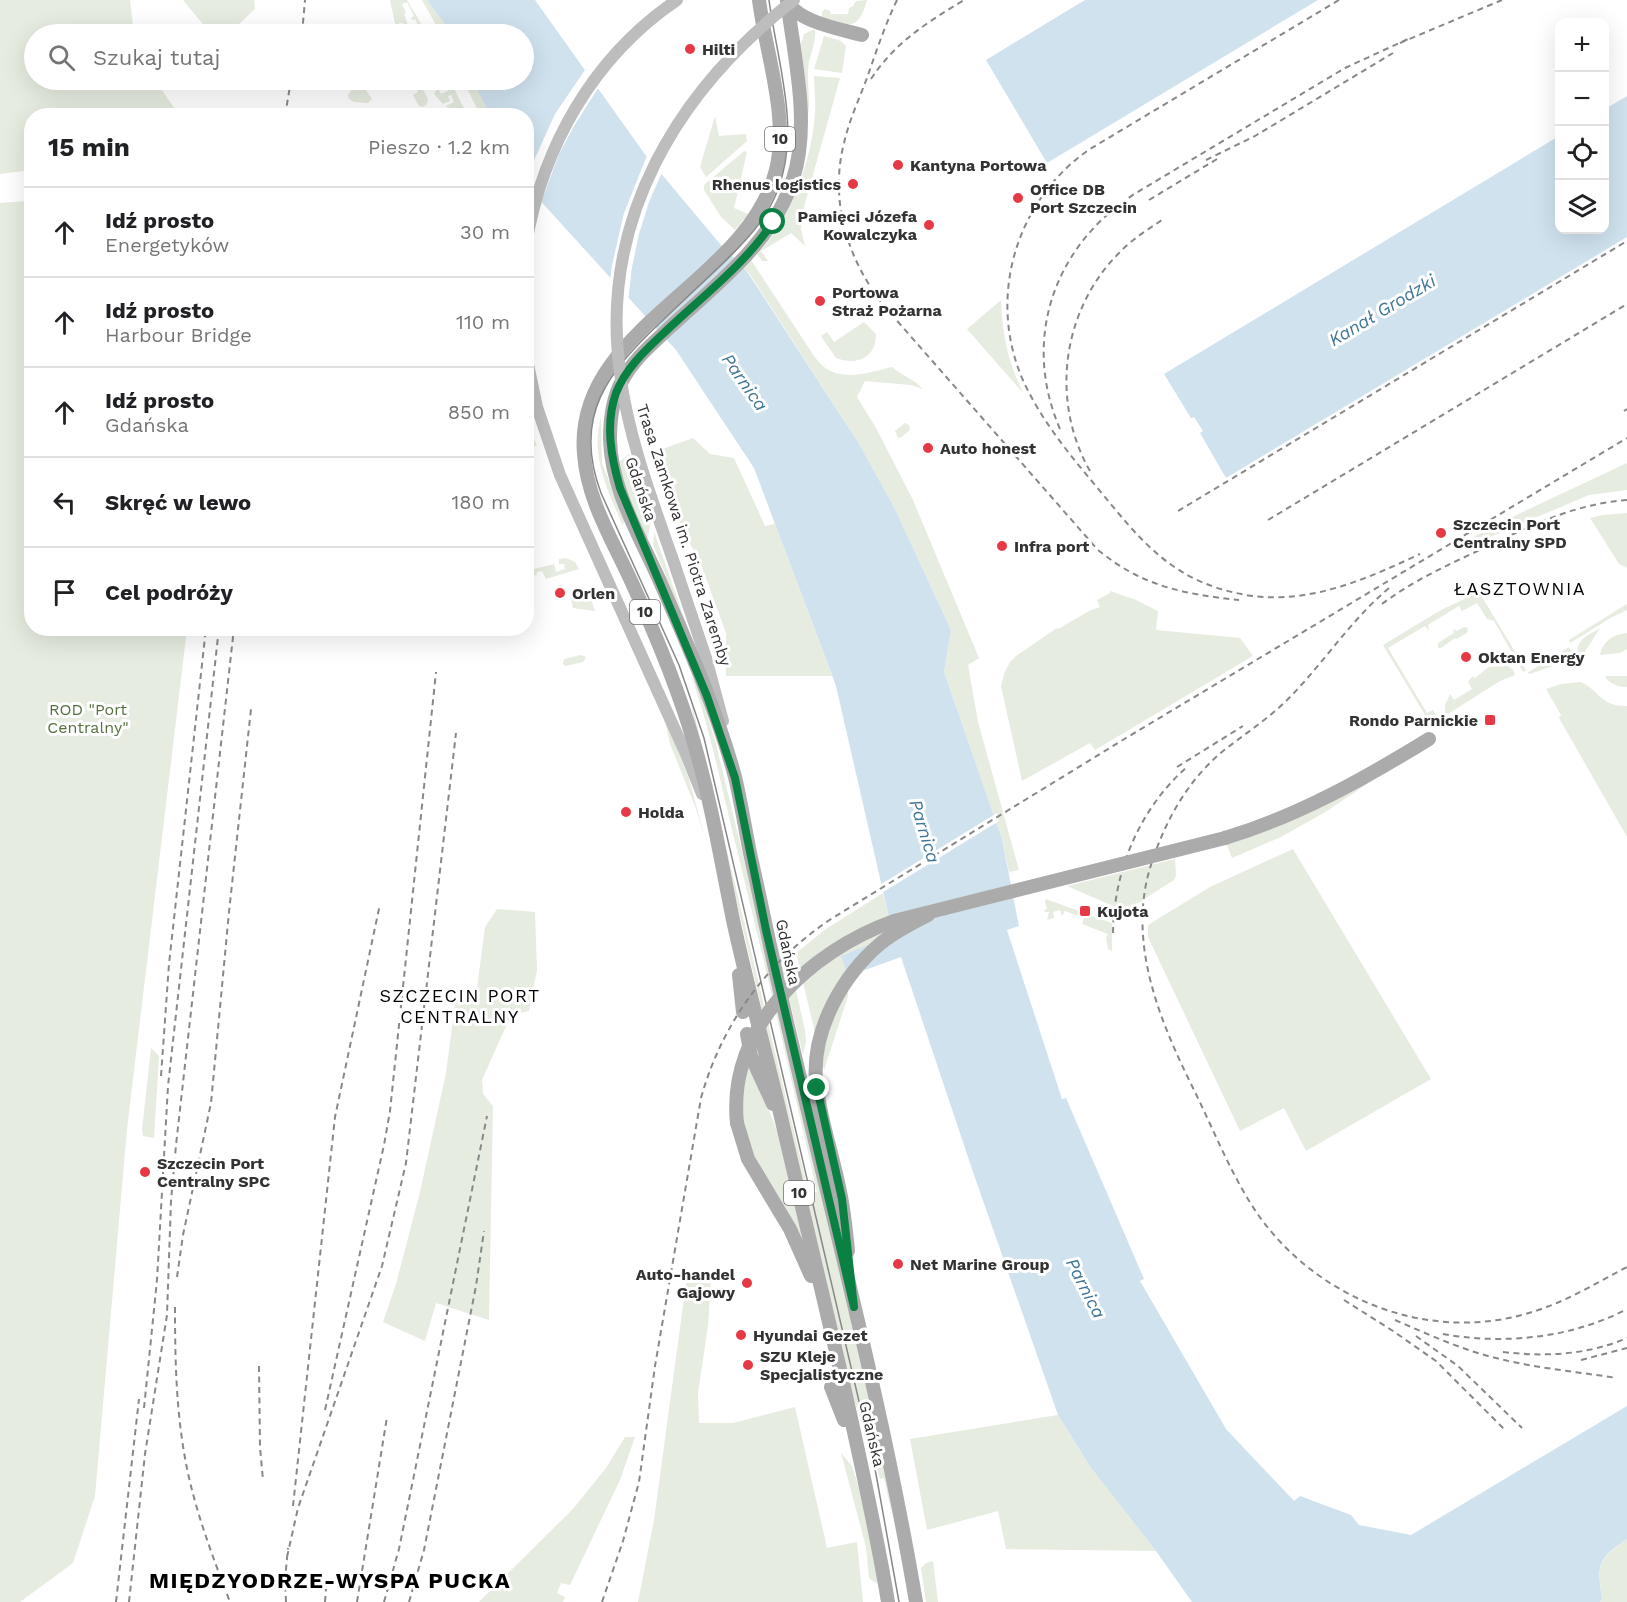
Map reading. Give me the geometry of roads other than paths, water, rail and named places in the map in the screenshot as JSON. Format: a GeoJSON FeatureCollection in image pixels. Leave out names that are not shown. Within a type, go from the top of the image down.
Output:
{"type":"FeatureCollection","features":[{"type":"Feature","properties":{"kind":"main road"},"geometry":{"type":"LineString","coordinates":[[534,211],[542,178],[563,129],[578,102],[616,53],[652,19],[677,0]]}},
{"type":"Feature","properties":{"kind":"main road","name":"Gdańska"},"geometry":{"type":"LineString","coordinates":[[759,0],[777,107],[780,143],[777,167],[768,195],[742,235],[615,359],[597,386],[589,408],[585,428],[585,463],[594,501],[642,605],[679,695],[701,767],[734,926],[861,1460],[888,1602]]}},
{"type":"Feature","properties":{"kind":"main road"},"geometry":{"type":"LineString","coordinates":[[789,0],[796,13],[862,35]]}},
{"type":"Feature","properties":{"kind":"main road","name":"10"},"geometry":{"type":"LineString","coordinates":[[789,0],[794,62]]}},
{"type":"Feature","properties":{"kind":"main road","name":"Trasa Zamkowa im. Piotra Zaremby"},"geometry":{"type":"LineString","coordinates":[[735,778],[711,675],[632,435],[621,380],[617,341],[617,305],[626,242],[635,210],[651,170],[670,135],[689,106],[728,59],[789,0]]}},
{"type":"Feature","properties":{"kind":"main road"},"geometry":{"type":"LineString","coordinates":[[794,62],[795,45],[800,32],[815,21]]}},
{"type":"Feature","properties":{"kind":"main road","name":"Gdańska"},"geometry":{"type":"LineString","coordinates":[[794,62],[801,124],[796,168],[780,211],[754,246],[634,363],[618,389],[610,421],[612,457],[623,497],[707,696],[735,778],[770,949],[897,1493],[916,1602]]}},
{"type":"Feature","properties":{"kind":"main road"},"geometry":{"type":"LineString","coordinates":[[534,393],[556,464],[692,767],[717,841]]}},
{"type":"Feature","properties":{"kind":"main road"},"geometry":{"type":"LineString","coordinates":[[833,1337],[798,1246],[747,1158],[736,1123],[736,1086],[745,1053],[767,1015],[797,979],[831,952],[864,933],[894,921],[1225,838],[1277,820],[1321,801],[1429,739]]}},
{"type":"Feature","properties":{"kind":"main road"},"geometry":{"type":"LineString","coordinates":[[854,1307],[842,1199],[816,1073],[820,1038],[830,1011],[853,973],[876,948],[899,931],[938,910]]}},
{"type":"Feature","properties":{"kind":"main road"},"geometry":{"type":"LineString","coordinates":[[734,926],[732,945],[737,962],[743,1012]]}},
{"type":"Feature","properties":{"kind":"main road"},"geometry":{"type":"LineString","coordinates":[[747,1034],[751,1056],[783,1125]]}},
{"type":"Feature","properties":{"kind":"main road"},"geometry":{"type":"LineString","coordinates":[[831,1387],[861,1460]]}},
{"type":"Feature","properties":{"kind":"water","name":"Parnica"},"geometry":{"type":"Polygon","coordinates":[[[427,0],[535,0],[644,153],[720,244],[748,273],[858,442],[894,507],[951,630],[944,672],[1002,839],[1019,926],[1007,930],[1062,1099],[1066,1098],[1144,1279],[1140,1281],[1226,1429],[1294,1501],[1300,1496],[1351,1515],[1359,1525],[1411,1535],[1627,1406],[1627,1539],[1610,1552],[1601,1564],[1602,1599],[1600,1602],[1192,1602],[1156,1551],[1091,1468],[1058,1415],[901,957],[848,976],[841,956],[893,935],[836,686],[754,468],[676,350],[534,194],[534,108],[486,108],[477,90],[534,90],[534,24],[445,24],[427,0]]]}},
{"type":"Feature","properties":{"kind":"water"},"geometry":{"type":"Polygon","coordinates":[[[1085,0],[1318,0],[1047,163],[986,60],[1085,0]]]}},
{"type":"Feature","properties":{"kind":"water","name":"Kanał Grodzki"},"geometry":{"type":"Polygon","coordinates":[[[1627,96],[1627,237],[1226,478],[1200,433],[1203,431],[1194,417],[1191,418],[1164,374],[1555,138],[1555,234],[1609,234],[1609,107],[1627,96]]]}},
{"type":"Feature","properties":{"kind":"tram line"},"geometry":{"type":"LineString","coordinates":[[769,0],[787,119],[785,166],[778,189],[768,211],[746,239],[642,341],[611,378],[600,397],[593,418],[591,441],[593,466],[601,493],[679,665],[704,738],[876,1474],[899,1602]]}},
{"type":"Feature","properties":{"kind":"railway"},"geometry":{"type":"LineString","coordinates":[[303,24],[305,0]]}},
{"type":"Feature","properties":{"kind":"railway"},"geometry":{"type":"LineString","coordinates":[[897,0],[851,118],[840,165],[839,187],[845,230],[861,270],[885,307],[1097,549],[1113,562],[1146,580],[1199,595],[1239,600]]}},
{"type":"Feature","properties":{"kind":"railway"},"geometry":{"type":"LineString","coordinates":[[871,79],[901,44],[925,25],[964,0]]}},
{"type":"Feature","properties":{"kind":"railway"},"geometry":{"type":"LineString","coordinates":[[1339,0],[1090,149],[1065,170],[1044,194],[1027,222],[1015,251],[1009,282],[1008,314],[1012,346],[1029,392],[1046,421],[1075,461],[1144,541],[1160,556],[1198,580],[1220,589],[1246,595],[1292,596],[1336,588],[1378,573],[1420,554]]}},
{"type":"Feature","properties":{"kind":"railway"},"geometry":{"type":"LineString","coordinates":[[1400,43],[1502,0]]}},
{"type":"Feature","properties":{"kind":"railway"},"geometry":{"type":"LineString","coordinates":[[1060,429],[1049,395],[1044,361],[1045,328],[1053,297],[1066,267],[1084,239],[1108,214],[1136,193],[1345,68],[1408,39]]}},
{"type":"Feature","properties":{"kind":"railway"},"geometry":{"type":"LineString","coordinates":[[1206,160],[1255,136],[1393,53]]}},
{"type":"Feature","properties":{"kind":"railway"},"geometry":{"type":"LineString","coordinates":[[286,108],[289,90]]}},
{"type":"Feature","properties":{"kind":"railway"},"geometry":{"type":"LineString","coordinates":[[1149,200],[1217,159]]}},
{"type":"Feature","properties":{"kind":"railway"},"geometry":{"type":"LineString","coordinates":[[1090,471],[1077,444],[1070,416],[1067,387],[1068,358],[1074,329],[1084,302],[1099,277],[1128,244],[1162,220]]}},
{"type":"Feature","properties":{"kind":"railway"},"geometry":{"type":"LineString","coordinates":[[1178,511],[1627,241]]}},
{"type":"Feature","properties":{"kind":"railway"},"geometry":{"type":"LineString","coordinates":[[1268,520],[1627,304]]}},
{"type":"Feature","properties":{"kind":"railway"},"geometry":{"type":"LineString","coordinates":[[602,1602],[623,1541],[639,1482],[655,1366],[701,1098],[721,1044],[734,1020],[767,975],[808,936],[831,919],[1126,738],[1627,438]]}},
{"type":"Feature","properties":{"kind":"railway"},"geometry":{"type":"LineString","coordinates":[[1382,604],[1432,573],[1535,524],[1589,506],[1627,500]]}},
{"type":"Feature","properties":{"kind":"railway"},"geometry":{"type":"LineString","coordinates":[[1389,588],[1362,613],[1283,704],[1210,763],[1187,790],[1169,819],[1150,868],[1144,897],[1145,955],[1160,1012],[1182,1066],[1225,1156],[1259,1216],[1284,1246],[1313,1271],[1346,1292],[1380,1308],[1417,1318],[1455,1322],[1494,1321],[1557,1303],[1627,1267]]}},
{"type":"Feature","properties":{"kind":"railway"},"geometry":{"type":"LineString","coordinates":[[161,1076],[169,964],[205,636]]}},
{"type":"Feature","properties":{"kind":"railway"},"geometry":{"type":"LineString","coordinates":[[144,1408],[157,1280],[168,1086],[218,636]]}},
{"type":"Feature","properties":{"kind":"railway"},"geometry":{"type":"LineString","coordinates":[[129,1602],[145,1454],[167,1315],[171,1201],[176,1145],[233,636]]}},
{"type":"Feature","properties":{"kind":"railway"},"geometry":{"type":"LineString","coordinates":[[325,1410],[390,1111],[436,672]]}},
{"type":"Feature","properties":{"kind":"railway"},"geometry":{"type":"LineString","coordinates":[[177,1277],[183,1235],[211,1103],[251,709]]}},
{"type":"Feature","properties":{"kind":"railway"},"geometry":{"type":"LineString","coordinates":[[1177,767],[1243,726]]}},
{"type":"Feature","properties":{"kind":"railway"},"geometry":{"type":"LineString","coordinates":[[287,1557],[298,1508],[382,1266],[406,1163],[456,733]]}},
{"type":"Feature","properties":{"kind":"railway"},"geometry":{"type":"LineString","coordinates":[[1113,933],[1118,886],[1133,841],[1156,801],[1188,766]]}},
{"type":"Feature","properties":{"kind":"railway"},"geometry":{"type":"LineString","coordinates":[[293,1506],[335,1117],[380,904]]}},
{"type":"Feature","properties":{"kind":"railway"},"geometry":{"type":"LineString","coordinates":[[384,1602],[399,1549],[487,1116]]}},
{"type":"Feature","properties":{"kind":"railway"},"geometry":{"type":"LineString","coordinates":[[409,1602],[424,1550],[476,1286],[484,1231]]}},
{"type":"Feature","properties":{"kind":"railway"},"geometry":{"type":"LineString","coordinates":[[1344,1300],[1436,1361],[1506,1431]]}},
{"type":"Feature","properties":{"kind":"railway"},"geometry":{"type":"LineString","coordinates":[[175,1307],[177,1383],[185,1458],[198,1513],[230,1602]]}},
{"type":"Feature","properties":{"kind":"railway"},"geometry":{"type":"LineString","coordinates":[[1443,1334],[1490,1339],[1537,1337],[1584,1327],[1627,1309]]}},
{"type":"Feature","properties":{"kind":"railway"},"geometry":{"type":"LineString","coordinates":[[1395,1320],[1481,1354],[1514,1362],[1617,1378]]}},
{"type":"Feature","properties":{"kind":"railway"},"geometry":{"type":"LineString","coordinates":[[1416,1336],[1458,1366],[1522,1428]]}},
{"type":"Feature","properties":{"kind":"railway"},"geometry":{"type":"LineString","coordinates":[[1503,1352],[1566,1353],[1597,1348],[1627,1338]]}},
{"type":"Feature","properties":{"kind":"railway"},"geometry":{"type":"LineString","coordinates":[[1581,1360],[1627,1348]]}},
{"type":"Feature","properties":{"kind":"railway"},"geometry":{"type":"LineString","coordinates":[[259,1366],[260,1447],[263,1480]]}},
{"type":"Feature","properties":{"kind":"railway"},"geometry":{"type":"LineString","coordinates":[[116,1602],[139,1399]]}},
{"type":"Feature","properties":{"kind":"railway"},"geometry":{"type":"LineString","coordinates":[[357,1602],[387,1417]]}},
{"type":"Feature","properties":{"kind":"railway"},"geometry":{"type":"LineString","coordinates":[[286,1602],[285,1579],[288,1548]]}},
{"type":"Feature","properties":{"kind":"railway"},"geometry":{"type":"LineString","coordinates":[[325,1602],[326,1589]]}},
{"type":"Feature","properties":{"kind":"place","name":"Hilti"},"geometry":{"type":"Point","coordinates":[690,49]}},
{"type":"Feature","properties":{"kind":"place","name":"Kantyna Portowa"},"geometry":{"type":"Point","coordinates":[898,165]}},
{"type":"Feature","properties":{"kind":"place","name":"Rhenus logistics"},"geometry":{"type":"Point","coordinates":[853,184]}},
{"type":"Feature","properties":{"kind":"place","name":"Office DB Port Szczecin"},"geometry":{"type":"Point","coordinates":[1018,198]}},
{"type":"Feature","properties":{"kind":"place","name":"Pamięci Józefa Kowalczyka"},"geometry":{"type":"Point","coordinates":[929,225]}},
{"type":"Feature","properties":{"kind":"place","name":"Portowa Straż Pożarna"},"geometry":{"type":"Point","coordinates":[820,301]}},
{"type":"Feature","properties":{"kind":"place","name":"Auto honest"},"geometry":{"type":"Point","coordinates":[928,448]}},
{"type":"Feature","properties":{"kind":"place","name":"Szczecin Port Centralny SPD"},"geometry":{"type":"Point","coordinates":[1441,533]}},
{"type":"Feature","properties":{"kind":"place","name":"Infra port"},"geometry":{"type":"Point","coordinates":[1002,546]}},
{"type":"Feature","properties":{"kind":"place","name":"Orlen"},"geometry":{"type":"Point","coordinates":[560,593]}},
{"type":"Feature","properties":{"kind":"place","name":"Oktan Energy"},"geometry":{"type":"Point","coordinates":[1466,657]}},
{"type":"Feature","properties":{"kind":"place","name":"Rondo Parnickie"},"geometry":{"type":"Point","coordinates":[1490,720]}},
{"type":"Feature","properties":{"kind":"place","name":"Holda"},"geometry":{"type":"Point","coordinates":[626,812]}},
{"type":"Feature","properties":{"kind":"place","name":"Kujota"},"geometry":{"type":"Point","coordinates":[1085,911]}},
{"type":"Feature","properties":{"kind":"place","name":"Szczecin Port Centralny SPC"},"geometry":{"type":"Point","coordinates":[145,1172]}},
{"type":"Feature","properties":{"kind":"place","name":"Net Marine Group"},"geometry":{"type":"Point","coordinates":[898,1264]}},
{"type":"Feature","properties":{"kind":"place","name":"Auto-handel Gajowy"},"geometry":{"type":"Point","coordinates":[747,1283]}},
{"type":"Feature","properties":{"kind":"place","name":"Hyundai Gezet"},"geometry":{"type":"Point","coordinates":[741,1335]}},
{"type":"Feature","properties":{"kind":"place","name":"SZU Kleje Specjalistyczne"},"geometry":{"type":"Point","coordinates":[748,1365]}},
{"type":"Feature","properties":{"kind":"district","name":"ŁASZTOWNIA"},"geometry":{"type":"Point","coordinates":[1520,588]}},
{"type":"Feature","properties":{"kind":"district","name":"SZCZECIN PORT CENTRALNY"},"geometry":{"type":"Point","coordinates":[460,1005]}},
{"type":"Feature","properties":{"kind":"district","name":"MIĘDZYODRZE-WYSPA PUCKA"},"geometry":{"type":"Point","coordinates":[330,1580]}},
{"type":"Feature","properties":{"kind":"park label","name":"ROD \"Port Centralny\""},"geometry":{"type":"Point","coordinates":[88,718]}}]}
